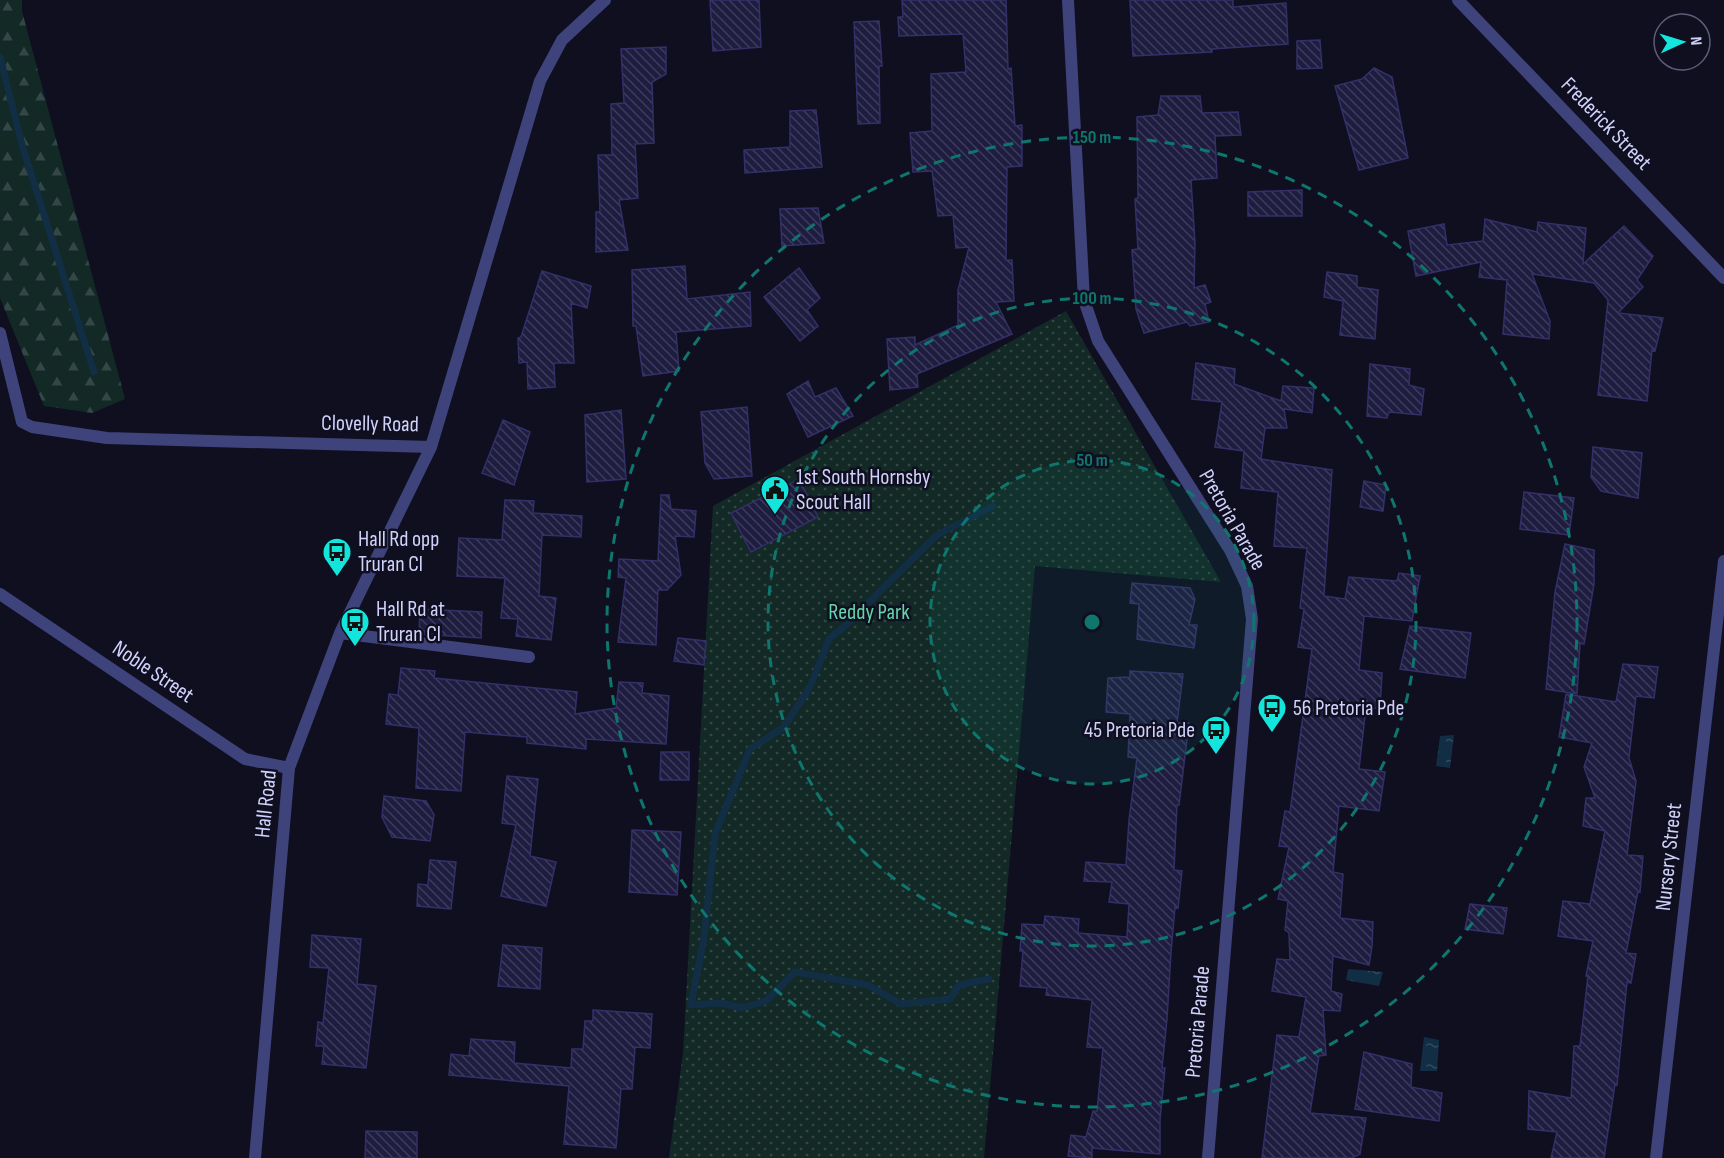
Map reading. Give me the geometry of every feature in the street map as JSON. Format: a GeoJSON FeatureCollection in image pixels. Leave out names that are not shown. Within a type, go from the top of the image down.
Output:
{"type":"FeatureCollection","features":[{"type":"Feature","properties":{"kind":"street","name":"Clovelly Road"},"geometry":{"type":"LineString","coordinates":[[0,333],[22,422],[32,427],[107,438],[431,447],[540,81],[562,40],[605,0]]}},
{"type":"Feature","properties":{"kind":"street","name":"Pretoria Parade"},"geometry":{"type":"LineString","coordinates":[[1068,0],[1084,300],[1098,341],[1230,550],[1247,586],[1252,620],[1208,1158]]}},
{"type":"Feature","properties":{"kind":"street","name":"Frederick Street"},"geometry":{"type":"LineString","coordinates":[[1458,0],[1724,278]]}},
{"type":"Feature","properties":{"kind":"street","name":"Hall Road"},"geometry":{"type":"LineString","coordinates":[[255,1158],[289,768],[340,633],[431,447]]}},
{"type":"Feature","properties":{"kind":"street","name":"Nursery Street"},"geometry":{"type":"LineString","coordinates":[[1656,1158],[1724,561]]}},
{"type":"Feature","properties":{"kind":"street","name":"Noble Street"},"geometry":{"type":"LineString","coordinates":[[0,594],[245,759],[289,768]]}},
{"type":"Feature","properties":{"kind":"street"},"geometry":{"type":"LineString","coordinates":[[340,633],[530,657]]}},
{"type":"Feature","properties":{"kind":"green space"},"geometry":{"type":"Polygon","coordinates":[[[0,0],[22,0],[22,11],[125,399],[92,413],[44,406],[0,298],[0,0]]]}},
{"type":"Feature","properties":{"kind":"green space","name":"Reddy Park"},"geometry":{"type":"Polygon","coordinates":[[[1066,311],[1221,582],[1035,566],[984,1158],[669,1158],[683,1053],[713,506],[1066,311]]]}},
{"type":"Feature","properties":{"kind":"water"},"geometry":{"type":"Polygon","coordinates":[[[1454,735],[1450,768],[1436,766],[1440,736],[1454,735]]]}},
{"type":"Feature","properties":{"kind":"water"},"geometry":{"type":"Polygon","coordinates":[[[1348,969],[1383,972],[1379,986],[1346,980],[1348,969]]]}},
{"type":"Feature","properties":{"kind":"water"},"geometry":{"type":"Polygon","coordinates":[[[1424,1037],[1439,1040],[1437,1071],[1420,1071],[1424,1037]]]}},
{"type":"Feature","properties":{"kind":"building"},"geometry":{"type":"Polygon","coordinates":[[[710,0],[759,0],[761,47],[713,51],[710,0]]]}},
{"type":"Feature","properties":{"kind":"building"},"geometry":{"type":"Polygon","coordinates":[[[902,0],[1006,0],[1008,69],[1011,68],[1015,126],[1022,125],[1022,166],[1007,167],[1006,260],[1012,260],[1014,301],[996,302],[1012,334],[917,374],[918,387],[890,390],[887,339],[915,337],[915,345],[958,325],[958,290],[969,247],[956,248],[953,215],[938,216],[932,171],[913,172],[910,133],[932,131],[931,74],[966,72],[963,34],[899,36],[898,17],[903,17],[902,0]]]}},
{"type":"Feature","properties":{"kind":"building"},"geometry":{"type":"Polygon","coordinates":[[[1130,0],[1233,0],[1233,7],[1286,3],[1288,44],[1212,49],[1212,52],[1133,56],[1130,0]]]}},
{"type":"Feature","properties":{"kind":"building"},"geometry":{"type":"Polygon","coordinates":[[[879,21],[882,66],[879,66],[880,123],[858,124],[854,22],[879,21]]]}},
{"type":"Feature","properties":{"kind":"building"},"geometry":{"type":"Polygon","coordinates":[[[1320,40],[1322,68],[1297,69],[1297,41],[1320,40]]]}},
{"type":"Feature","properties":{"kind":"building"},"geometry":{"type":"Polygon","coordinates":[[[666,47],[666,74],[652,82],[654,143],[635,144],[638,198],[619,200],[628,250],[596,252],[596,212],[600,212],[598,155],[612,155],[611,104],[624,103],[621,49],[666,47]]]}},
{"type":"Feature","properties":{"kind":"building"},"geometry":{"type":"Polygon","coordinates":[[[1374,68],[1392,77],[1408,158],[1359,170],[1335,86],[1362,79],[1374,68]]]}},
{"type":"Feature","properties":{"kind":"building"},"geometry":{"type":"Polygon","coordinates":[[[1161,96],[1200,96],[1202,113],[1238,112],[1241,135],[1215,136],[1217,178],[1191,180],[1195,243],[1194,288],[1205,285],[1211,302],[1205,304],[1209,322],[1190,326],[1187,322],[1144,333],[1136,309],[1132,250],[1138,249],[1135,199],[1138,198],[1137,117],[1158,115],[1161,96]]]}},
{"type":"Feature","properties":{"kind":"building"},"geometry":{"type":"Polygon","coordinates":[[[816,110],[822,167],[745,173],[744,150],[790,147],[790,111],[816,110]]]}},
{"type":"Feature","properties":{"kind":"building"},"geometry":{"type":"Polygon","coordinates":[[[1302,190],[1302,216],[1248,216],[1248,192],[1302,190]]]}},
{"type":"Feature","properties":{"kind":"building"},"geometry":{"type":"Polygon","coordinates":[[[818,208],[824,243],[782,246],[780,209],[818,208]]]}},
{"type":"Feature","properties":{"kind":"building"},"geometry":{"type":"Polygon","coordinates":[[[1485,219],[1537,232],[1538,222],[1586,228],[1583,264],[1624,226],[1653,256],[1637,280],[1643,287],[1618,313],[1663,318],[1655,351],[1652,350],[1647,401],[1598,395],[1608,300],[1594,283],[1532,274],[1550,321],[1549,339],[1503,334],[1507,280],[1479,277],[1481,262],[1416,276],[1408,231],[1444,224],[1447,245],[1483,241],[1485,219]]]}},
{"type":"Feature","properties":{"kind":"building"},"geometry":{"type":"Polygon","coordinates":[[[685,266],[687,299],[750,292],[751,326],[676,332],[679,371],[643,376],[636,326],[633,326],[632,270],[685,266]]]}},
{"type":"Feature","properties":{"kind":"building"},"geometry":{"type":"Polygon","coordinates":[[[799,268],[820,298],[807,310],[818,326],[800,341],[764,297],[799,268]]]}},
{"type":"Feature","properties":{"kind":"building"},"geometry":{"type":"Polygon","coordinates":[[[542,271],[591,286],[587,308],[571,303],[574,363],[554,363],[555,387],[528,389],[527,362],[519,363],[518,338],[521,337],[542,271]]]}},
{"type":"Feature","properties":{"kind":"building"},"geometry":{"type":"Polygon","coordinates":[[[1327,272],[1357,276],[1357,287],[1378,290],[1375,339],[1340,335],[1343,301],[1324,297],[1327,272]]]}},
{"type":"Feature","properties":{"kind":"building"},"geometry":{"type":"Polygon","coordinates":[[[1196,363],[1235,369],[1234,384],[1281,401],[1283,386],[1314,388],[1312,413],[1284,409],[1287,428],[1265,428],[1261,459],[1332,470],[1324,596],[1345,599],[1349,577],[1397,581],[1399,573],[1420,576],[1412,621],[1364,616],[1359,670],[1382,673],[1380,709],[1366,707],[1359,769],[1385,772],[1379,811],[1339,806],[1333,872],[1343,874],[1340,918],[1373,922],[1372,946],[1369,965],[1333,956],[1331,991],[1342,994],[1340,1011],[1323,1010],[1326,1055],[1319,1056],[1310,1113],[1366,1118],[1360,1154],[1352,1158],[1262,1158],[1277,1035],[1299,1037],[1306,997],[1272,991],[1277,959],[1290,960],[1289,933],[1285,930],[1288,901],[1278,899],[1289,847],[1279,846],[1285,811],[1290,812],[1312,649],[1298,647],[1304,609],[1300,608],[1307,548],[1274,546],[1278,492],[1241,488],[1244,451],[1215,447],[1222,402],[1192,399],[1196,363]]]}},
{"type":"Feature","properties":{"kind":"building"},"geometry":{"type":"Polygon","coordinates":[[[1370,364],[1410,369],[1409,385],[1424,389],[1421,415],[1389,412],[1387,418],[1367,416],[1370,364]]]}},
{"type":"Feature","properties":{"kind":"building"},"geometry":{"type":"Polygon","coordinates":[[[808,381],[815,397],[836,388],[853,416],[808,437],[787,394],[808,381]]]}},
{"type":"Feature","properties":{"kind":"building"},"geometry":{"type":"Polygon","coordinates":[[[747,407],[752,476],[714,479],[705,463],[701,412],[747,407]]]}},
{"type":"Feature","properties":{"kind":"building"},"geometry":{"type":"Polygon","coordinates":[[[621,410],[626,479],[587,482],[585,415],[621,410]]]}},
{"type":"Feature","properties":{"kind":"building"},"geometry":{"type":"Polygon","coordinates":[[[503,420],[530,432],[514,485],[482,473],[503,420]]]}},
{"type":"Feature","properties":{"kind":"building"},"geometry":{"type":"Polygon","coordinates":[[[1593,447],[1642,453],[1638,498],[1601,491],[1591,477],[1593,447]]]}},
{"type":"Feature","properties":{"kind":"building","name":"1st South Hornsby Scout Hall"},"geometry":{"type":"Polygon","coordinates":[[[799,479],[818,517],[751,552],[731,513],[799,479]]]}},
{"type":"Feature","properties":{"kind":"building"},"geometry":{"type":"Polygon","coordinates":[[[1364,481],[1386,485],[1383,511],[1360,507],[1364,481]]]}},
{"type":"Feature","properties":{"kind":"building"},"geometry":{"type":"Polygon","coordinates":[[[1524,492],[1574,498],[1569,535],[1520,529],[1524,492]]]}},
{"type":"Feature","properties":{"kind":"building"},"geometry":{"type":"Polygon","coordinates":[[[661,495],[669,495],[671,509],[696,511],[694,537],[675,536],[681,575],[667,590],[658,590],[656,645],[618,642],[626,578],[618,577],[619,559],[658,561],[661,495]]]}},
{"type":"Feature","properties":{"kind":"building"},"geometry":{"type":"Polygon","coordinates":[[[505,500],[534,501],[533,513],[582,516],[581,537],[542,535],[539,596],[556,598],[551,640],[516,636],[518,619],[501,618],[505,578],[457,576],[459,538],[502,540],[505,500]]]}},
{"type":"Feature","properties":{"kind":"building"},"geometry":{"type":"Polygon","coordinates":[[[1565,544],[1594,550],[1594,584],[1584,644],[1580,643],[1577,694],[1546,689],[1555,592],[1565,544]]]}},
{"type":"Feature","properties":{"kind":"building"},"geometry":{"type":"Polygon","coordinates":[[[1132,583],[1190,588],[1195,599],[1189,625],[1197,625],[1194,648],[1137,639],[1139,604],[1130,603],[1132,583]]]}},
{"type":"Feature","properties":{"kind":"building"},"geometry":{"type":"Polygon","coordinates":[[[420,609],[482,612],[481,638],[419,634],[420,609]]]}},
{"type":"Feature","properties":{"kind":"building"},"geometry":{"type":"Polygon","coordinates":[[[1410,626],[1471,633],[1465,678],[1400,669],[1410,626]]]}},
{"type":"Feature","properties":{"kind":"building"},"geometry":{"type":"Polygon","coordinates":[[[678,638],[706,641],[704,665],[674,661],[678,638]]]}},
{"type":"Feature","properties":{"kind":"building"},"geometry":{"type":"Polygon","coordinates":[[[1623,664],[1658,667],[1654,698],[1636,696],[1629,758],[1636,781],[1627,855],[1643,856],[1640,892],[1638,891],[1626,953],[1636,954],[1631,983],[1627,982],[1617,1085],[1615,1084],[1604,1158],[1551,1158],[1557,1132],[1528,1129],[1529,1091],[1571,1098],[1574,1046],[1580,1046],[1588,976],[1586,976],[1593,941],[1558,936],[1563,901],[1590,904],[1605,831],[1583,826],[1586,798],[1595,798],[1584,767],[1592,743],[1559,737],[1566,694],[1616,702],[1623,664]]]}},
{"type":"Feature","properties":{"kind":"building"},"geometry":{"type":"Polygon","coordinates":[[[401,668],[435,671],[434,678],[577,692],[575,714],[616,708],[619,682],[643,683],[642,693],[669,696],[666,744],[586,739],[586,749],[527,743],[527,737],[465,732],[461,791],[416,788],[419,728],[386,724],[389,694],[398,695],[401,668]]]}},
{"type":"Feature","properties":{"kind":"building"},"geometry":{"type":"Polygon","coordinates":[[[1130,671],[1183,674],[1177,723],[1189,723],[1179,805],[1177,805],[1174,870],[1182,871],[1178,908],[1175,907],[1171,952],[1162,1068],[1165,1068],[1160,1120],[1160,1154],[1092,1148],[1092,1158],[1068,1156],[1071,1135],[1086,1137],[1093,1111],[1097,1111],[1103,1048],[1087,1047],[1092,1000],[1046,995],[1047,988],[1020,986],[1023,951],[1020,951],[1022,924],[1044,925],[1045,916],[1079,919],[1078,933],[1127,937],[1129,904],[1109,902],[1112,882],[1084,881],[1086,862],[1126,865],[1137,758],[1128,757],[1130,714],[1106,712],[1108,678],[1130,677],[1130,671]]]}},
{"type":"Feature","properties":{"kind":"building"},"geometry":{"type":"Polygon","coordinates":[[[661,752],[689,752],[689,780],[660,780],[661,752]]]}},
{"type":"Feature","properties":{"kind":"building"},"geometry":{"type":"Polygon","coordinates":[[[507,776],[538,779],[530,856],[556,862],[546,906],[501,896],[516,825],[502,823],[507,776]]]}},
{"type":"Feature","properties":{"kind":"building"},"geometry":{"type":"Polygon","coordinates":[[[384,796],[426,801],[434,815],[430,841],[392,837],[382,817],[384,796]]]}},
{"type":"Feature","properties":{"kind":"building"},"geometry":{"type":"Polygon","coordinates":[[[632,830],[681,832],[677,895],[629,892],[632,830]]]}},
{"type":"Feature","properties":{"kind":"building"},"geometry":{"type":"Polygon","coordinates":[[[430,860],[456,862],[451,909],[417,906],[418,884],[428,885],[430,860]]]}},
{"type":"Feature","properties":{"kind":"building"},"geometry":{"type":"Polygon","coordinates":[[[1470,904],[1507,908],[1503,934],[1465,929],[1470,904]]]}},
{"type":"Feature","properties":{"kind":"building"},"geometry":{"type":"Polygon","coordinates":[[[312,935],[361,939],[357,984],[376,986],[366,1068],[322,1064],[324,1046],[316,1046],[318,1022],[323,1023],[329,968],[310,967],[312,935]]]}},
{"type":"Feature","properties":{"kind":"building"},"geometry":{"type":"Polygon","coordinates":[[[503,945],[542,948],[540,989],[498,986],[503,945]]]}},
{"type":"Feature","properties":{"kind":"building"},"geometry":{"type":"Polygon","coordinates":[[[593,1010],[652,1014],[650,1048],[635,1047],[632,1089],[621,1089],[616,1148],[564,1144],[569,1086],[449,1075],[451,1054],[469,1056],[471,1039],[515,1042],[514,1063],[571,1068],[572,1049],[583,1049],[585,1021],[593,1021],[593,1010]]]}},
{"type":"Feature","properties":{"kind":"building"},"geometry":{"type":"Polygon","coordinates":[[[1364,1052],[1412,1064],[1411,1087],[1442,1093],[1439,1121],[1355,1109],[1364,1052]]]}},
{"type":"Feature","properties":{"kind":"building"},"geometry":{"type":"Polygon","coordinates":[[[366,1131],[417,1132],[417,1158],[365,1158],[366,1131]]]}},
{"type":"Feature","properties":{"kind":"waterway"},"geometry":{"type":"LineString","coordinates":[[0,57],[22,145],[94,372]]}},
{"type":"Feature","properties":{"kind":"waterway"},"geometry":{"type":"LineString","coordinates":[[989,979],[959,985],[950,999],[901,1004],[868,985],[795,972],[766,1001],[742,1008],[721,1003],[691,1005],[704,938],[715,834],[750,749],[784,727],[810,687],[829,639],[937,535],[993,506]]}},
{"type":"Feature","properties":{"kind":"place","name":"1st South Hornsby Scout Hall"},"geometry":{"type":"Point","coordinates":[775,516]}},
{"type":"Feature","properties":{"kind":"place","name":"Hall Rd opp Truran Cl"},"geometry":{"type":"Point","coordinates":[337,578]}},
{"type":"Feature","properties":{"kind":"place","name":"Hall Rd at Truran Cl"},"geometry":{"type":"Point","coordinates":[355,648]}},
{"type":"Feature","properties":{"kind":"place","name":"56 Pretoria Pde"},"geometry":{"type":"Point","coordinates":[1272,734]}},
{"type":"Feature","properties":{"kind":"place","name":"45 Pretoria Pde"},"geometry":{"type":"Point","coordinates":[1216,756]}}]}
